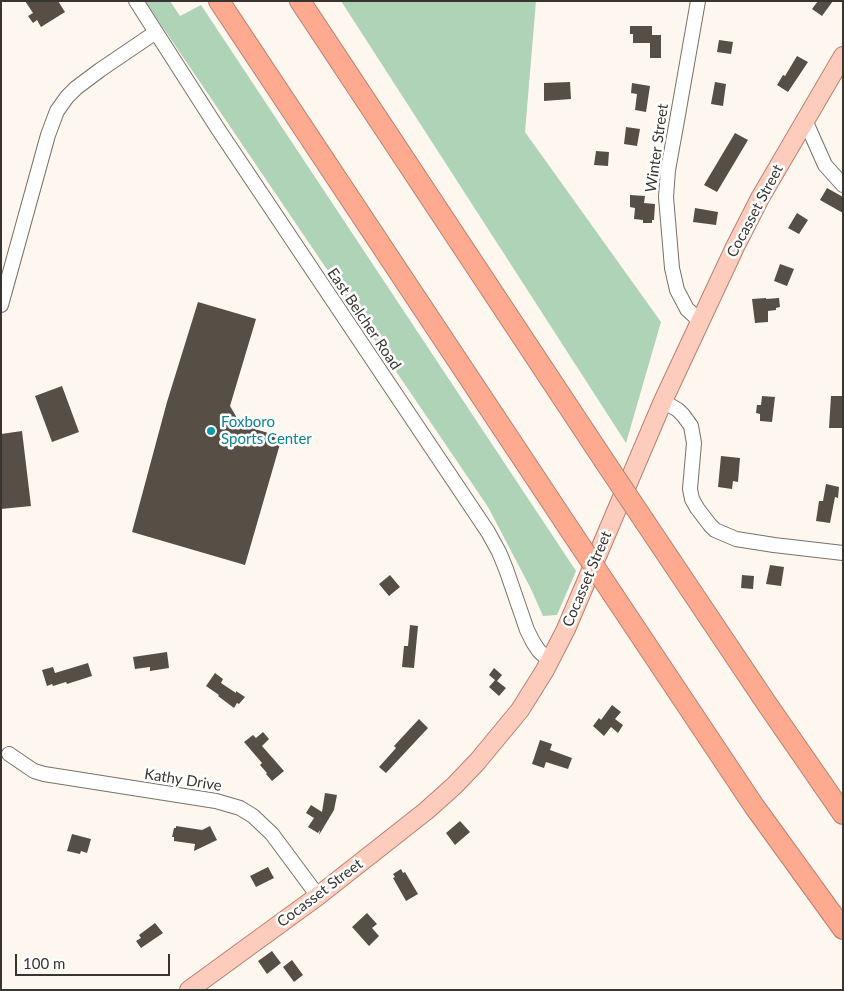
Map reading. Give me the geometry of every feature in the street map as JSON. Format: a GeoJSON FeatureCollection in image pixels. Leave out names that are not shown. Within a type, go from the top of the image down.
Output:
{"type":"FeatureCollection","features":[{"type":"Feature","properties":{"kind":"highway"},"geometry":{"type":"LineString","coordinates":[[219,1],[754,806],[843,928]]}},
{"type":"Feature","properties":{"kind":"highway"},"geometry":{"type":"LineString","coordinates":[[300,1],[645,522],[772,712],[843,814]]}},
{"type":"Feature","properties":{"kind":"main road","name":"Cocasset Street"},"geometry":{"type":"LineString","coordinates":[[189,990],[318,896],[440,799],[492,746],[534,691],[566,629],[663,401],[748,220],[843,56]]}},
{"type":"Feature","properties":{"kind":"street","name":"East Belcher Road"},"geometry":{"type":"LineString","coordinates":[[136,1],[218,129],[488,532],[506,569],[527,630],[539,651],[550,661]]}},
{"type":"Feature","properties":{"kind":"street","name":"Winter Street"},"geometry":{"type":"LineString","coordinates":[[698,1],[668,170],[666,197],[672,268],[677,290],[687,309],[700,321]]}},
{"type":"Feature","properties":{"kind":"street"},"geometry":{"type":"LineString","coordinates":[[1,305],[48,135],[57,111],[67,97],[81,85],[156,32]]}},
{"type":"Feature","properties":{"kind":"street"},"geometry":{"type":"LineString","coordinates":[[805,120],[825,165],[843,185]]}},
{"type":"Feature","properties":{"kind":"street"},"geometry":{"type":"LineString","coordinates":[[663,401],[684,415],[691,426],[694,443],[690,489],[696,508],[710,526],[736,539],[843,553]]}},
{"type":"Feature","properties":{"kind":"street","name":"Kathy Drive"},"geometry":{"type":"LineString","coordinates":[[9,754],[34,771],[44,774],[216,800],[240,808],[253,816],[272,834],[318,896]]}},
{"type":"Feature","properties":{"kind":"green space"},"geometry":{"type":"Polygon","coordinates":[[[145,1],[170,1],[180,16],[201,5],[576,571],[557,615],[543,616],[488,507],[145,1]]]}},
{"type":"Feature","properties":{"kind":"green space"},"geometry":{"type":"Polygon","coordinates":[[[341,1],[536,1],[525,132],[661,322],[626,443],[341,1]]]}},
{"type":"Feature","properties":{"kind":"building"},"geometry":{"type":"Polygon","coordinates":[[[25,1],[58,1],[65,12],[41,27],[37,20],[33,23],[28,16],[33,13],[25,1]]]}},
{"type":"Feature","properties":{"kind":"building"},"geometry":{"type":"Polygon","coordinates":[[[818,1],[833,1],[822,16],[812,9],[818,1]]]}},
{"type":"Feature","properties":{"kind":"building"},"geometry":{"type":"Polygon","coordinates":[[[630,26],[652,26],[652,35],[661,35],[661,58],[650,58],[650,43],[633,43],[633,34],[630,34],[630,26]]]}},
{"type":"Feature","properties":{"kind":"building"},"geometry":{"type":"Polygon","coordinates":[[[719,40],[733,42],[731,54],[717,52],[719,40]]]}},
{"type":"Feature","properties":{"kind":"building"},"geometry":{"type":"Polygon","coordinates":[[[797,56],[808,62],[788,92],[777,85],[797,56]]]}},
{"type":"Feature","properties":{"kind":"building"},"geometry":{"type":"Polygon","coordinates":[[[570,82],[571,99],[544,101],[544,83],[570,82]]]}},
{"type":"Feature","properties":{"kind":"building"},"geometry":{"type":"Polygon","coordinates":[[[715,82],[726,84],[723,106],[711,104],[715,82]]]}},
{"type":"Feature","properties":{"kind":"building"},"geometry":{"type":"Polygon","coordinates":[[[632,83],[650,86],[646,112],[635,110],[637,94],[631,93],[632,83]]]}},
{"type":"Feature","properties":{"kind":"building"},"geometry":{"type":"Polygon","coordinates":[[[626,127],[640,129],[637,146],[624,144],[626,127]]]}},
{"type":"Feature","properties":{"kind":"building"},"geometry":{"type":"Polygon","coordinates":[[[735,133],[748,140],[717,192],[704,185],[735,133]]]}},
{"type":"Feature","properties":{"kind":"building"},"geometry":{"type":"Polygon","coordinates":[[[596,151],[609,152],[608,166],[594,165],[596,151]]]}},
{"type":"Feature","properties":{"kind":"building"},"geometry":{"type":"Polygon","coordinates":[[[827,188],[843,197],[843,213],[820,200],[827,188]]]}},
{"type":"Feature","properties":{"kind":"building"},"geometry":{"type":"Polygon","coordinates":[[[630,195],[645,196],[644,203],[655,204],[654,220],[652,220],[652,223],[643,223],[643,220],[634,219],[635,208],[630,207],[630,195]]]}},
{"type":"Feature","properties":{"kind":"building"},"geometry":{"type":"Polygon","coordinates":[[[695,208],[718,212],[716,225],[693,222],[695,208]]]}},
{"type":"Feature","properties":{"kind":"building"},"geometry":{"type":"Polygon","coordinates":[[[797,213],[808,220],[799,234],[788,228],[797,213]]]}},
{"type":"Feature","properties":{"kind":"building"},"geometry":{"type":"Polygon","coordinates":[[[780,264],[794,269],[787,286],[774,281],[780,264]]]}},
{"type":"Feature","properties":{"kind":"building"},"geometry":{"type":"Polygon","coordinates":[[[779,298],[780,307],[776,308],[776,310],[768,311],[768,322],[755,323],[752,299],[779,298]]]}},
{"type":"Feature","properties":{"kind":"building","name":"Foxboro Sports Center"},"geometry":{"type":"Polygon","coordinates":[[[198,302],[256,319],[230,406],[241,425],[282,437],[245,565],[132,532],[167,402],[198,302]]]}},
{"type":"Feature","properties":{"kind":"building"},"geometry":{"type":"Polygon","coordinates":[[[62,386],[79,432],[52,442],[35,396],[62,386]]]}},
{"type":"Feature","properties":{"kind":"building"},"geometry":{"type":"Polygon","coordinates":[[[762,396],[775,397],[772,422],[760,421],[760,414],[756,413],[757,405],[761,405],[762,396]]]}},
{"type":"Feature","properties":{"kind":"building"},"geometry":{"type":"Polygon","coordinates":[[[831,396],[843,396],[842,428],[829,428],[831,396]]]}},
{"type":"Feature","properties":{"kind":"building"},"geometry":{"type":"Polygon","coordinates":[[[22,431],[31,506],[1,509],[1,434],[22,431]]]}},
{"type":"Feature","properties":{"kind":"building"},"geometry":{"type":"Polygon","coordinates":[[[721,456],[740,458],[738,482],[733,481],[732,489],[718,487],[721,456]]]}},
{"type":"Feature","properties":{"kind":"building"},"geometry":{"type":"Polygon","coordinates":[[[826,484],[839,487],[838,498],[835,497],[830,523],[816,521],[819,501],[823,501],[826,484]]]}},
{"type":"Feature","properties":{"kind":"building"},"geometry":{"type":"Polygon","coordinates":[[[770,565],[784,567],[781,586],[766,584],[770,565]]]}},
{"type":"Feature","properties":{"kind":"building"},"geometry":{"type":"Polygon","coordinates":[[[390,575],[400,587],[389,596],[379,584],[390,575]]]}},
{"type":"Feature","properties":{"kind":"building"},"geometry":{"type":"Polygon","coordinates":[[[742,575],[754,576],[753,589],[741,588],[742,575]]]}},
{"type":"Feature","properties":{"kind":"building"},"geometry":{"type":"Polygon","coordinates":[[[410,625],[418,626],[414,668],[402,667],[404,646],[408,646],[410,625]]]}},
{"type":"Feature","properties":{"kind":"building"},"geometry":{"type":"Polygon","coordinates":[[[167,652],[169,668],[150,671],[150,667],[135,669],[133,657],[167,652]]]}},
{"type":"Feature","properties":{"kind":"building"},"geometry":{"type":"Polygon","coordinates":[[[88,663],[92,676],[67,684],[66,682],[47,686],[42,670],[53,667],[55,673],[88,663]]]}},
{"type":"Feature","properties":{"kind":"building"},"geometry":{"type":"Polygon","coordinates":[[[494,668],[502,675],[497,681],[506,688],[499,696],[489,687],[495,680],[489,675],[494,668]]]}},
{"type":"Feature","properties":{"kind":"building"},"geometry":{"type":"Polygon","coordinates":[[[215,673],[223,679],[221,683],[245,697],[234,708],[206,686],[215,673]]]}},
{"type":"Feature","properties":{"kind":"building"},"geometry":{"type":"Polygon","coordinates":[[[612,705],[621,712],[615,719],[623,725],[618,733],[611,727],[604,736],[593,726],[599,718],[601,720],[612,705]]]}},
{"type":"Feature","properties":{"kind":"building"},"geometry":{"type":"Polygon","coordinates":[[[419,719],[428,728],[386,773],[379,767],[396,748],[394,746],[419,719]]]}},
{"type":"Feature","properties":{"kind":"building"},"geometry":{"type":"Polygon","coordinates":[[[263,732],[269,739],[262,746],[284,771],[272,781],[260,765],[262,763],[244,742],[253,735],[256,738],[263,732]]]}},
{"type":"Feature","properties":{"kind":"building"},"geometry":{"type":"Polygon","coordinates":[[[540,740],[552,744],[550,750],[572,758],[568,769],[546,762],[544,768],[532,764],[540,740]]]}},
{"type":"Feature","properties":{"kind":"building"},"geometry":{"type":"Polygon","coordinates":[[[325,793],[337,795],[334,810],[319,835],[320,830],[318,833],[308,827],[314,818],[306,813],[311,805],[322,812],[325,793]]]}},
{"type":"Feature","properties":{"kind":"building"},"geometry":{"type":"Polygon","coordinates":[[[460,821],[470,832],[455,845],[446,833],[460,821]]]}},
{"type":"Feature","properties":{"kind":"building"},"geometry":{"type":"Polygon","coordinates":[[[176,826],[202,830],[210,826],[217,840],[194,851],[195,844],[174,841],[174,837],[172,837],[176,826]]]}},
{"type":"Feature","properties":{"kind":"building"},"geometry":{"type":"Polygon","coordinates":[[[72,834],[91,839],[87,853],[81,851],[80,854],[67,851],[72,834]]]}},
{"type":"Feature","properties":{"kind":"building"},"geometry":{"type":"Polygon","coordinates":[[[268,867],[274,878],[256,887],[250,876],[268,867]]]}},
{"type":"Feature","properties":{"kind":"building"},"geometry":{"type":"Polygon","coordinates":[[[401,869],[403,873],[405,872],[418,894],[406,901],[393,878],[395,877],[393,874],[401,869]]]}},
{"type":"Feature","properties":{"kind":"building"},"geometry":{"type":"Polygon","coordinates":[[[367,913],[377,924],[372,928],[379,936],[369,946],[352,927],[367,913]]]}},
{"type":"Feature","properties":{"kind":"building"},"geometry":{"type":"Polygon","coordinates":[[[155,923],[163,933],[141,948],[136,941],[141,938],[139,935],[155,923]]]}},
{"type":"Feature","properties":{"kind":"building"},"geometry":{"type":"Polygon","coordinates":[[[272,951],[281,963],[267,974],[258,961],[272,951]]]}},
{"type":"Feature","properties":{"kind":"building"},"geometry":{"type":"Polygon","coordinates":[[[292,960],[303,975],[294,982],[283,967],[292,960]]]}},
{"type":"Feature","properties":{"kind":"place","name":"Foxboro Sports Center"},"geometry":{"type":"Point","coordinates":[211,431]}}]}
